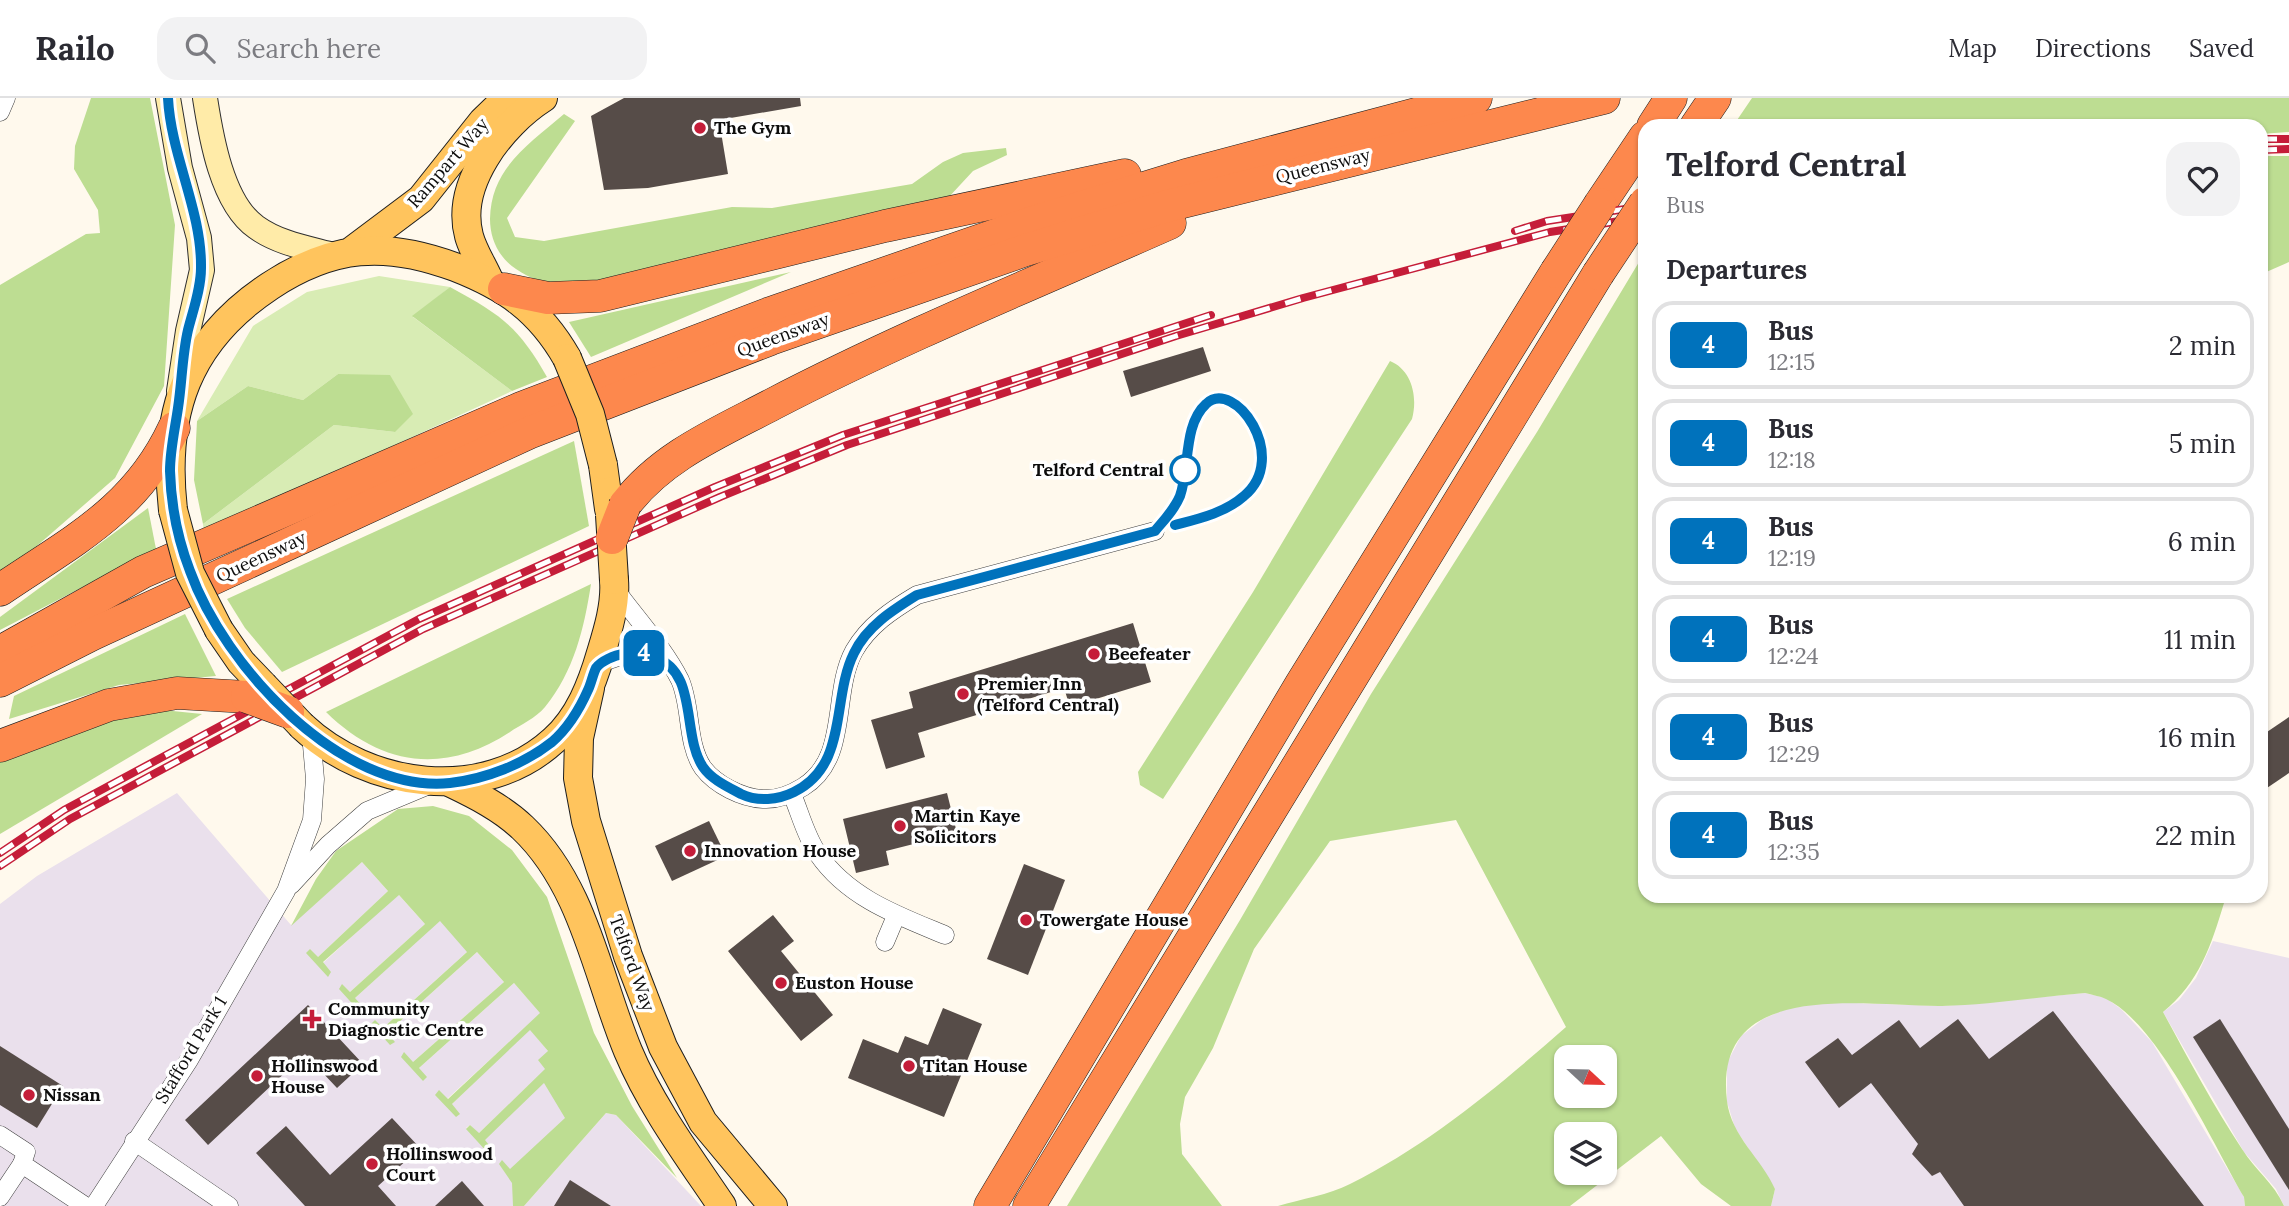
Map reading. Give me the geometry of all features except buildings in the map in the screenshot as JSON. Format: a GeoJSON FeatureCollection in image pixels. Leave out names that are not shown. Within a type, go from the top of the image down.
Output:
{"type":"FeatureCollection","features":[{"type":"Feature","properties":{"kind":"highway","name":"Queensway"},"geometry":{"type":"LineString","coordinates":[[0,652],[143,572],[521,408],[771,313],[1027,224],[1185,175],[1476,98]]}},
{"type":"Feature","properties":{"kind":"highway","name":"Queensway"},"geometry":{"type":"LineString","coordinates":[[0,681],[93,634],[531,432],[771,339],[1026,250],[1167,206],[1604,98]]}},
{"type":"Feature","properties":{"kind":"highway"},"geometry":{"type":"LineString","coordinates":[[1658,119],[1671,98]]}},
{"type":"Feature","properties":{"kind":"highway"},"geometry":{"type":"LineString","coordinates":[[990,1206],[1301,684],[1556,272],[1638,147]]}},
{"type":"Feature","properties":{"kind":"highway"},"geometry":{"type":"LineString","coordinates":[[497,284],[548,298],[600,296],[885,226],[1140,171],[1185,175]]}},
{"type":"Feature","properties":{"kind":"highway"},"geometry":{"type":"LineString","coordinates":[[616,517],[639,488],[666,464],[834,372],[1215,203],[1243,187]]}},
{"type":"Feature","properties":{"kind":"highway"},"geometry":{"type":"LineString","coordinates":[[1029,1206],[1598,274],[1638,214]]}},
{"type":"Feature","properties":{"kind":"highway"},"geometry":{"type":"LineString","coordinates":[[0,590],[110,515],[130,496],[156,463],[176,417]]}},
{"type":"Feature","properties":{"kind":"highway"},"geometry":{"type":"LineString","coordinates":[[0,746],[109,705],[177,693],[255,691],[300,724]]}},
{"type":"Feature","properties":{"kind":"main road","name":"Rampart Way"},"geometry":{"type":"LineString","coordinates":[[343,252],[421,199],[483,121],[507,98]]}},
{"type":"Feature","properties":{"kind":"main road","name":"Rampart Way"},"geometry":{"type":"LineString","coordinates":[[497,284],[469,237],[466,204],[473,177],[490,151],[543,98]]}},
{"type":"Feature","properties":{"kind":"main road"},"geometry":{"type":"LineString","coordinates":[[255,691],[241,663],[219,630],[190,573],[173,510],[170,467],[176,417],[194,365],[210,337],[237,308],[279,280],[343,252],[392,250],[422,255],[497,284]]}},
{"type":"Feature","properties":{"kind":"main road","name":"Telford Way"},"geometry":{"type":"LineString","coordinates":[[497,284],[534,313],[567,358],[590,414],[616,517],[615,584],[579,738],[578,778],[586,821],[628,956],[663,1046],[703,1122],[773,1206]]}},
{"type":"Feature","properties":{"kind":"main road"},"geometry":{"type":"LineString","coordinates":[[300,724],[360,766],[442,783],[501,771],[554,741],[574,715],[594,677]]}},
{"type":"Feature","properties":{"kind":"main road","name":"Telford Way"},"geometry":{"type":"LineString","coordinates":[[442,783],[498,808],[522,827],[559,873],[595,958],[629,1053],[670,1128],[722,1206]]}},
{"type":"Feature","properties":{"kind":"street"},"geometry":{"type":"LineString","coordinates":[[0,112],[6,98]]}},
{"type":"Feature","properties":{"kind":"street"},"geometry":{"type":"LineString","coordinates":[[168,98],[180,168],[199,238],[202,270],[181,368],[176,417]]}},
{"type":"Feature","properties":{"kind":"street"},"geometry":{"type":"LineString","coordinates":[[205,98],[213,148],[235,203],[254,226],[278,239],[343,252]]}},
{"type":"Feature","properties":{"kind":"street"},"geometry":{"type":"LineString","coordinates":[[615,584],[680,681],[694,744],[703,767],[722,785],[750,798],[773,799],[792,794],[813,781],[828,761],[853,654],[864,635],[888,613],[917,595],[1155,531]]}},
{"type":"Feature","properties":{"kind":"street"},"geometry":{"type":"LineString","coordinates":[[594,677],[619,654],[632,653],[668,661]]}},
{"type":"Feature","properties":{"kind":"street"},"geometry":{"type":"LineString","coordinates":[[286,891],[312,820],[315,779],[300,724]]}},
{"type":"Feature","properties":{"kind":"street"},"geometry":{"type":"LineString","coordinates":[[286,891],[328,845],[367,811],[442,783]]}},
{"type":"Feature","properties":{"kind":"street"},"geometry":{"type":"LineString","coordinates":[[792,794],[817,853],[834,874],[874,904],[945,935]]}},
{"type":"Feature","properties":{"kind":"street","name":"Stafford Park 1"},"geometry":{"type":"LineString","coordinates":[[94,1206],[188,1060],[286,891]]}},
{"type":"Feature","properties":{"kind":"street"},"geometry":{"type":"LineString","coordinates":[[885,942],[897,916]]}},
{"type":"Feature","properties":{"kind":"street"},"geometry":{"type":"LineString","coordinates":[[0,1135],[26,1152],[22,1164],[0,1197]]}},
{"type":"Feature","properties":{"kind":"street"},"geometry":{"type":"LineString","coordinates":[[134,1141],[229,1206]]}},
{"type":"Feature","properties":{"kind":"street"},"geometry":{"type":"LineString","coordinates":[[22,1164],[85,1206]]}},
{"type":"Feature","properties":{"kind":"shaded area"},"geometry":{"type":"Polygon","coordinates":[[[177,793],[291,925],[362,862],[388,891],[318,957],[323,963],[398,894],[425,924],[350,992],[342,985],[355,998],[440,920],[468,951],[383,1028],[387,1033],[477,952],[504,982],[413,1062],[419,1068],[514,983],[541,1013],[447,1099],[435,1095],[452,1104],[530,1029],[548,1051],[546,1069],[478,1134],[470,1125],[466,1128],[484,1140],[544,1082],[566,1118],[510,1170],[515,1196],[513,1206],[0,1206],[0,904],[37,876],[177,793]]]}},
{"type":"Feature","properties":{"kind":"shaded area"},"geometry":{"type":"Polygon","coordinates":[[[2213,941],[2289,958],[2289,1206],[2284,1206],[2276,1189],[2244,1152],[2163,1012],[2179,1000],[2196,978],[2213,941]]]}},
{"type":"Feature","properties":{"kind":"shaded area"},"geometry":{"type":"Polygon","coordinates":[[[2085,993],[2106,998],[2121,1009],[2152,1042],[2244,1197],[2245,1206],[1771,1206],[1775,1189],[1735,1128],[1727,1102],[1727,1063],[1741,1036],[1763,1019],[1786,1009],[1826,1002],[1943,1006],[2085,993]]]}},
{"type":"Feature","properties":{"kind":"shaded area"},"geometry":{"type":"Polygon","coordinates":[[[606,1113],[616,1115],[701,1206],[524,1206],[606,1113]]]}},
{"type":"Feature","properties":{"kind":"green space"},"geometry":{"type":"Polygon","coordinates":[[[91,98],[150,98],[175,225],[164,386],[115,478],[0,578],[0,285],[86,234],[100,233],[98,210],[74,169],[75,146],[91,98]]]}},
{"type":"Feature","properties":{"kind":"green space"},"geometry":{"type":"Polygon","coordinates":[[[1752,98],[2289,98],[2289,132],[2268,134],[2268,119],[1738,119],[1752,98]]]}},
{"type":"Feature","properties":{"kind":"green space"},"geometry":{"type":"Polygon","coordinates":[[[564,114],[575,121],[507,218],[515,237],[544,241],[732,207],[772,208],[912,184],[943,162],[963,153],[1006,148],[1007,155],[973,171],[948,198],[565,291],[527,276],[510,265],[497,247],[490,219],[492,201],[504,172],[525,147],[564,114]]]}},
{"type":"Feature","properties":{"kind":"green space"},"geometry":{"type":"Polygon","coordinates":[[[2268,156],[2289,156],[2289,262],[2268,271],[2268,156]]]}},
{"type":"Feature","properties":{"kind":"green space"},"geometry":{"type":"Polygon","coordinates":[[[1638,264],[1638,903],[2224,903],[2214,934],[2195,976],[2163,1012],[2231,1132],[2284,1206],[2245,1206],[2244,1197],[2184,1088],[2146,1033],[2126,1013],[2106,999],[2085,993],[1942,1006],[1837,1004],[1800,1007],[1768,1016],[1744,1034],[1729,1061],[1727,1101],[1734,1125],[1775,1189],[1771,1206],[1731,1206],[1701,1184],[1661,1136],[1617,1170],[1617,1122],[1554,1122],[1554,1185],[1597,1185],[1570,1206],[1278,1206],[1342,1188],[1408,1151],[1490,1092],[1566,1027],[1456,820],[1330,841],[1254,949],[1213,1048],[1185,1097],[1180,1124],[1182,1154],[1222,1206],[1067,1206],[1240,920],[1371,694],[1537,432],[1638,264]]]}},
{"type":"Feature","properties":{"kind":"green space"},"geometry":{"type":"Polygon","coordinates":[[[791,272],[591,357],[569,322],[791,272]]]}},
{"type":"Feature","properties":{"kind":"green space"},"geometry":{"type":"Polygon","coordinates":[[[379,276],[450,287],[413,317],[512,391],[204,533],[203,524],[334,425],[395,432],[338,374],[303,400],[248,386],[197,421],[253,326],[307,292],[379,276]]]}},
{"type":"Feature","properties":{"kind":"green space"},"geometry":{"type":"Polygon","coordinates":[[[450,287],[507,323],[527,345],[547,377],[512,391],[412,316],[450,287]]]}},
{"type":"Feature","properties":{"kind":"green space"},"geometry":{"type":"Polygon","coordinates":[[[1390,361],[1404,371],[1412,385],[1412,419],[1163,799],[1140,785],[1138,772],[1253,592],[1390,361]]]}},
{"type":"Feature","properties":{"kind":"green space"},"geometry":{"type":"Polygon","coordinates":[[[338,374],[390,375],[413,414],[395,432],[334,425],[203,524],[194,480],[197,421],[248,386],[303,400],[338,374]]]}},
{"type":"Feature","properties":{"kind":"green space"},"geometry":{"type":"Polygon","coordinates":[[[574,441],[589,526],[282,672],[245,628],[227,599],[574,441]]]}},
{"type":"Feature","properties":{"kind":"green space"},"geometry":{"type":"Polygon","coordinates":[[[148,508],[156,549],[0,630],[0,617],[148,508]]]}},
{"type":"Feature","properties":{"kind":"green space"},"geometry":{"type":"Polygon","coordinates":[[[591,584],[576,649],[555,693],[537,715],[485,746],[461,755],[437,759],[414,758],[369,744],[326,712],[591,584]]]}},
{"type":"Feature","properties":{"kind":"green space"},"geometry":{"type":"Polygon","coordinates":[[[185,614],[216,676],[119,685],[9,719],[14,696],[185,614]]]}},
{"type":"Feature","properties":{"kind":"green space"},"geometry":{"type":"Polygon","coordinates":[[[163,710],[202,714],[0,834],[0,757],[98,719],[163,710]]]}},
{"type":"Feature","properties":{"kind":"green space"},"geometry":{"type":"Polygon","coordinates":[[[433,806],[469,816],[512,850],[547,897],[594,1033],[632,1106],[677,1178],[616,1115],[606,1113],[524,1206],[513,1206],[512,1183],[499,1164],[502,1160],[510,1169],[565,1118],[544,1083],[485,1140],[492,1149],[488,1153],[466,1129],[470,1125],[479,1133],[545,1069],[538,1060],[548,1051],[530,1030],[452,1104],[460,1114],[456,1117],[435,1095],[439,1090],[448,1099],[540,1013],[514,983],[419,1068],[427,1077],[423,1081],[401,1057],[404,1052],[413,1062],[504,982],[477,952],[387,1033],[395,1042],[390,1045],[371,1024],[375,1020],[383,1028],[467,952],[440,921],[355,998],[363,1007],[359,1011],[339,989],[342,984],[350,992],[425,924],[399,895],[323,962],[331,972],[328,977],[306,953],[310,949],[318,957],[388,891],[362,862],[291,926],[316,879],[336,851],[398,809],[433,806]]]}},
{"type":"Feature","properties":{"kind":"railway"},"geometry":{"type":"LineString","coordinates":[[2268,139],[2289,139]]}},
{"type":"Feature","properties":{"kind":"railway"},"geometry":{"type":"LineString","coordinates":[[2268,150],[2289,149]]}},
{"type":"Feature","properties":{"kind":"railway"},"geometry":{"type":"LineString","coordinates":[[1515,231],[1547,221],[1638,207]]}},
{"type":"Feature","properties":{"kind":"railway"},"geometry":{"type":"LineString","coordinates":[[0,866],[70,819],[423,629],[720,497],[847,445],[1176,336],[1303,298],[1550,232],[1638,218]]}},
{"type":"Feature","properties":{"kind":"railway"},"geometry":{"type":"LineString","coordinates":[[0,853],[64,810],[419,619],[715,487],[843,435],[1211,315]]}},
{"type":"Feature","properties":{"kind":"bus line","name":"4"},"geometry":{"type":"LineString","coordinates":[[168,98],[168,112],[180,168],[199,238],[202,270],[181,368],[170,467],[173,510],[190,573],[219,630],[241,663],[311,734],[333,751],[360,766],[393,776],[433,783],[451,783],[501,771],[554,741],[590,688],[597,665],[619,654],[644,653],[668,661],[680,681],[694,744],[703,767],[722,785],[750,798],[773,799],[792,794],[813,781],[828,761],[853,654],[864,635],[888,613],[917,595],[1155,531],[1172,512],[1181,493],[1194,424],[1207,402],[1215,397],[1225,398],[1242,410],[1258,434],[1264,455],[1260,477],[1245,496],[1226,508],[1175,525]]}},
{"type":"Feature","properties":{"kind":"place","name":"The Gym"},"geometry":{"type":"Point","coordinates":[700,128]}},
{"type":"Feature","properties":{"kind":"place","name":"Telford Central"},"geometry":{"type":"Point","coordinates":[1185,470]}},
{"type":"Feature","properties":{"kind":"place","name":"Beefeater"},"geometry":{"type":"Point","coordinates":[1094,654]}},
{"type":"Feature","properties":{"kind":"place","name":"Premier Inn (Telford Central)"},"geometry":{"type":"Point","coordinates":[963,694]}},
{"type":"Feature","properties":{"kind":"place","name":"Martin Kaye Solicitors"},"geometry":{"type":"Point","coordinates":[900,826]}},
{"type":"Feature","properties":{"kind":"place","name":"Innovation House"},"geometry":{"type":"Point","coordinates":[690,851]}},
{"type":"Feature","properties":{"kind":"place","name":"Towergate House"},"geometry":{"type":"Point","coordinates":[1026,920]}},
{"type":"Feature","properties":{"kind":"place","name":"Euston House"},"geometry":{"type":"Point","coordinates":[781,983]}},
{"type":"Feature","properties":{"kind":"place","name":"Community Diagnostic Centre"},"geometry":{"type":"Point","coordinates":[312,1019]}},
{"type":"Feature","properties":{"kind":"place","name":"Titan House"},"geometry":{"type":"Point","coordinates":[909,1066]}},
{"type":"Feature","properties":{"kind":"place","name":"Hollinswood House"},"geometry":{"type":"Point","coordinates":[257,1076]}},
{"type":"Feature","properties":{"kind":"place","name":"Nissan"},"geometry":{"type":"Point","coordinates":[29,1095]}},
{"type":"Feature","properties":{"kind":"place","name":"Hollinswood Court"},"geometry":{"type":"Point","coordinates":[372,1164]}}]}
